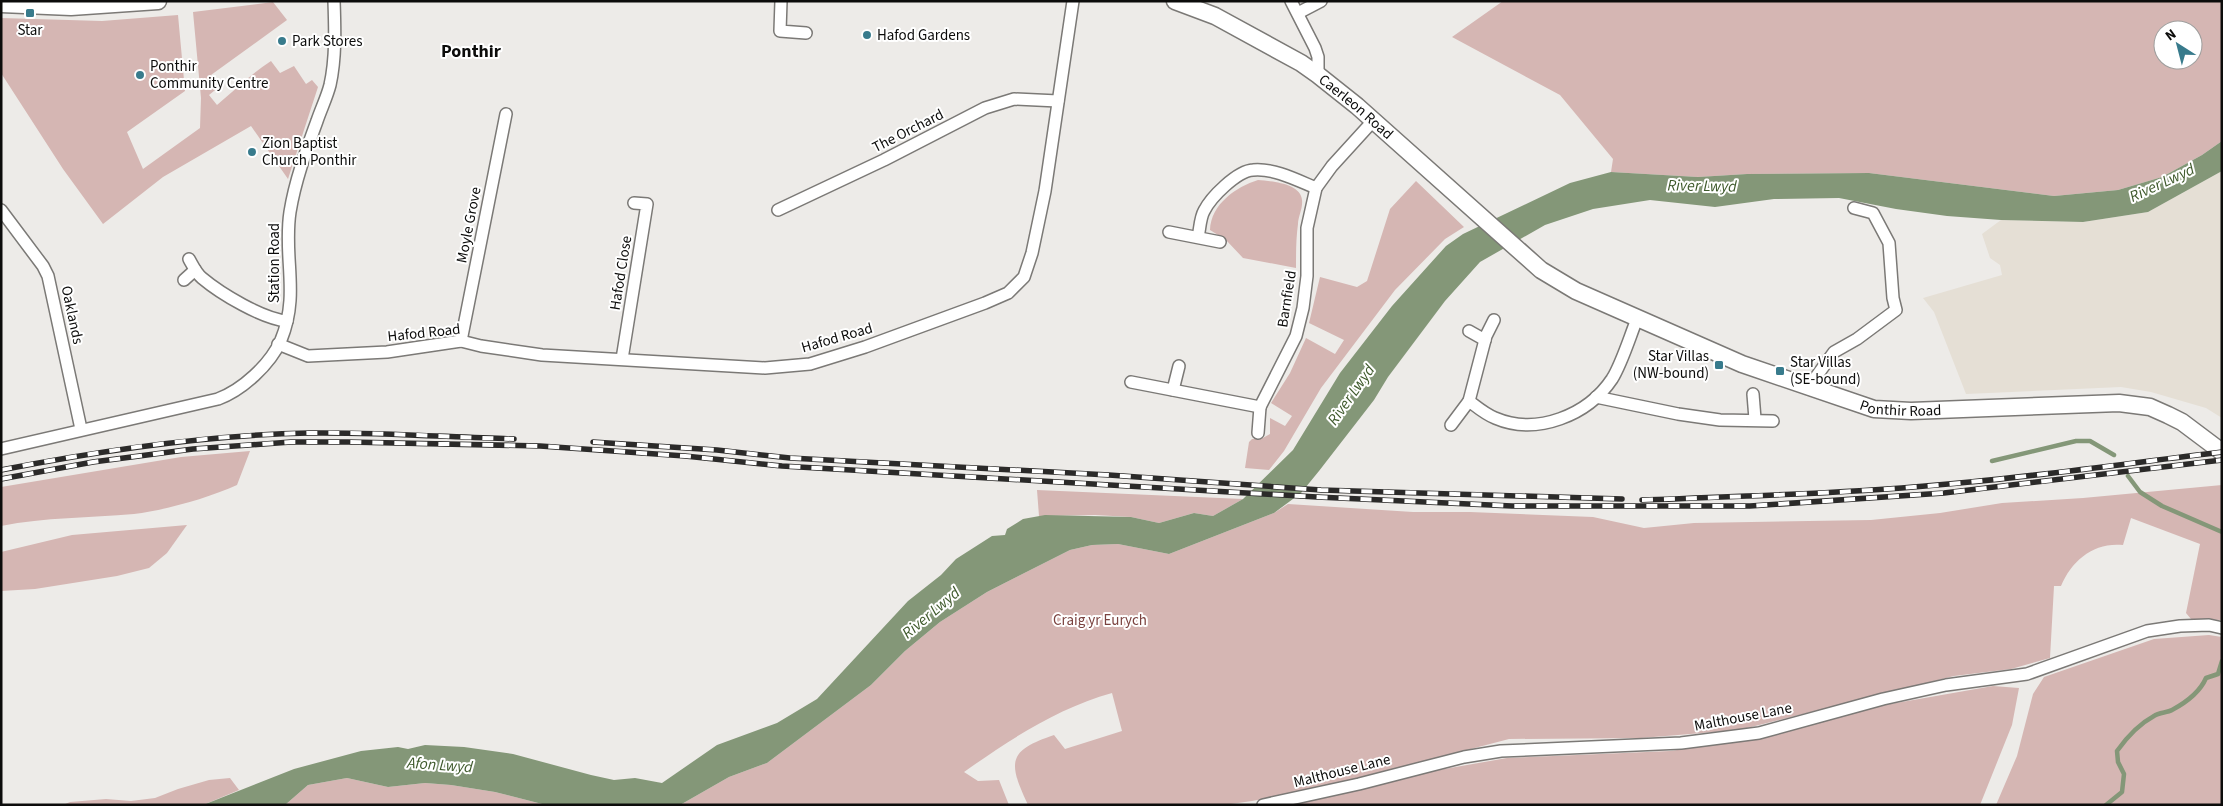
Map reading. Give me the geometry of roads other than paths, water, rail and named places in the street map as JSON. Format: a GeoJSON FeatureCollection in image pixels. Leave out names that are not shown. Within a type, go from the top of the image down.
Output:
{"type":"FeatureCollection","features":[{"type":"Feature","properties":{"kind":"main road"},"geometry":{"type":"LineString","coordinates":[[1,4],[71,6],[158,1]]}},
{"type":"Feature","properties":{"kind":"main road","name":"Caerleon Road"},"geometry":{"type":"LineString","coordinates":[[1175,1],[1215,16],[1318,75],[1342,93],[1515,246]]}},
{"type":"Feature","properties":{"kind":"main road","name":"Ponthir Road"},"geometry":{"type":"LineString","coordinates":[[1515,246],[1541,270],[1576,291],[1742,364],[1874,409],[1911,411],[2118,403],[2150,407],[2182,422],[2222,452]]}},
{"type":"Feature","properties":{"kind":"street","name":"Station Road"},"geometry":{"type":"LineString","coordinates":[[1,449],[81,429],[124,422],[218,399],[232,394],[266,362],[278,344],[287,321],[292,289],[289,215],[300,172],[330,85],[335,37],[334,1]]}},
{"type":"Feature","properties":{"kind":"street"},"geometry":{"type":"LineString","coordinates":[[781,1],[780,31],[806,33]]}},
{"type":"Feature","properties":{"kind":"street","name":"Hafod Road"},"geometry":{"type":"LineString","coordinates":[[278,344],[308,356],[387,352],[461,341],[542,355],[765,368],[810,364],[864,347],[985,303],[1008,293],[1024,277],[1032,253],[1045,191],[1073,1]]}},
{"type":"Feature","properties":{"kind":"street"},"geometry":{"type":"LineString","coordinates":[[1291,1],[1318,57],[1318,75]]}},
{"type":"Feature","properties":{"kind":"street"},"geometry":{"type":"LineString","coordinates":[[1298,13],[1321,1]]}},
{"type":"Feature","properties":{"kind":"street","name":"The Orchard"},"geometry":{"type":"LineString","coordinates":[[778,210],[884,160],[985,108],[1014,99],[1058,101]]}},
{"type":"Feature","properties":{"kind":"street","name":"Moyle Grove"},"geometry":{"type":"LineString","coordinates":[[461,341],[506,114]]}},
{"type":"Feature","properties":{"kind":"street","name":"Barnfield"},"geometry":{"type":"LineString","coordinates":[[1258,433],[1260,407],[1296,336],[1303,308],[1307,276],[1307,228],[1316,188],[1332,166],[1373,121]]}},
{"type":"Feature","properties":{"kind":"street"},"geometry":{"type":"LineString","coordinates":[[1198,237],[1203,212],[1219,192],[1236,178],[1251,170],[1272,172],[1316,188]]}},
{"type":"Feature","properties":{"kind":"street","name":"Hafod Close"},"geometry":{"type":"LineString","coordinates":[[622,360],[647,204],[634,203]]}},
{"type":"Feature","properties":{"kind":"street"},"geometry":{"type":"LineString","coordinates":[[1808,388],[1834,352],[1896,310],[1893,298],[1889,243],[1873,213],[1854,208]]}},
{"type":"Feature","properties":{"kind":"street","name":"Oaklands"},"geometry":{"type":"LineString","coordinates":[[3,217],[43,266],[48,276],[81,429]]}},
{"type":"Feature","properties":{"kind":"street"},"geometry":{"type":"LineString","coordinates":[[1169,232],[1220,242]]}},
{"type":"Feature","properties":{"kind":"street"},"geometry":{"type":"LineString","coordinates":[[189,259],[201,277],[262,315],[270,319],[287,321]]}},
{"type":"Feature","properties":{"kind":"street"},"geometry":{"type":"LineString","coordinates":[[184,280],[195,270]]}},
{"type":"Feature","properties":{"kind":"street"},"geometry":{"type":"LineString","coordinates":[[1469,401],[1495,418],[1514,423],[1543,424],[1571,416],[1596,398],[1612,378],[1638,319]]}},
{"type":"Feature","properties":{"kind":"street"},"geometry":{"type":"LineString","coordinates":[[1452,425],[1469,401],[1485,340],[1494,320]]}},
{"type":"Feature","properties":{"kind":"street"},"geometry":{"type":"LineString","coordinates":[[1470,331],[1485,340]]}},
{"type":"Feature","properties":{"kind":"street"},"geometry":{"type":"LineString","coordinates":[[1173,390],[1179,366]]}},
{"type":"Feature","properties":{"kind":"street"},"geometry":{"type":"LineString","coordinates":[[1131,382],[1260,407]]}},
{"type":"Feature","properties":{"kind":"street"},"geometry":{"type":"LineString","coordinates":[[1753,394],[1755,419]]}},
{"type":"Feature","properties":{"kind":"street"},"geometry":{"type":"LineString","coordinates":[[1596,398],[1694,417],[1720,420],[1755,419],[1773,421]]}},
{"type":"Feature","properties":{"kind":"street","name":"Malthouse Lane"},"geometry":{"type":"LineString","coordinates":[[1262,805],[1351,786],[1464,757],[1501,751],[1681,743],[1759,733],[1946,684],[2027,674],[2147,631],[2180,626],[2222,628]]}},
{"type":"Feature","properties":{"kind":"water"},"geometry":{"type":"Polygon","coordinates":[[[2222,141],[2222,171],[2148,212],[2083,222],[2001,220],[1947,216],[1839,198],[1774,199],[1715,207],[1650,200],[1593,209],[1545,225],[1480,262],[1445,301],[1388,377],[1374,400],[1301,493],[1274,513],[1169,554],[1118,544],[1092,545],[1070,550],[987,592],[940,622],[905,651],[871,685],[767,763],[729,777],[680,805],[546,805],[495,792],[451,785],[425,783],[388,787],[347,778],[308,785],[285,805],[203,805],[294,769],[361,751],[398,747],[408,749],[425,745],[464,747],[513,754],[614,780],[635,778],[662,783],[717,745],[777,723],[817,699],[908,601],[941,575],[956,559],[992,536],[1005,535],[1007,529],[1023,519],[1045,515],[1131,517],[1159,523],[1194,513],[1213,516],[1243,499],[1293,450],[1340,373],[1392,306],[1446,246],[1463,234],[1570,183],[1611,172],[1698,177],[1747,174],[1869,173],[2054,196],[2118,190],[2162,177],[2202,155],[2222,141]]]}},
{"type":"Feature","properties":{"kind":"waterway"},"geometry":{"type":"LineString","coordinates":[[1992,461],[2076,441],[2090,441],[2114,455]]}},
{"type":"Feature","properties":{"kind":"waterway"},"geometry":{"type":"LineString","coordinates":[[2128,476],[2140,492],[2162,506],[2222,532]]}},
{"type":"Feature","properties":{"kind":"waterway"},"geometry":{"type":"LineString","coordinates":[[2106,805],[2122,792],[2124,774],[2118,762],[2117,751],[2125,741],[2138,727],[2149,719],[2172,710],[2192,697],[2206,678],[2218,674],[2222,661]]}},
{"type":"Feature","properties":{"kind":"railway"},"geometry":{"type":"LineString","coordinates":[[1,470],[116,450],[193,440],[270,434],[360,433],[514,439]]}},
{"type":"Feature","properties":{"kind":"railway"},"geometry":{"type":"LineString","coordinates":[[1,479],[93,462],[193,449],[291,442],[348,442],[540,446],[685,456],[782,466],[1317,497],[1512,506],[1750,506],[1944,493],[2222,460]]}},
{"type":"Feature","properties":{"kind":"railway"},"geometry":{"type":"LineString","coordinates":[[593,442],[717,450],[790,458],[1109,475],[1321,490],[1622,499]]}},
{"type":"Feature","properties":{"kind":"railway"},"geometry":{"type":"LineString","coordinates":[[1642,500],[1806,494],[1929,486],[2222,452]]}},
{"type":"Feature","properties":{"kind":"place","name":"Star"},"geometry":{"type":"Point","coordinates":[30,13]}},
{"type":"Feature","properties":{"kind":"place","name":"Hafod Gardens"},"geometry":{"type":"Point","coordinates":[867,35]}},
{"type":"Feature","properties":{"kind":"place","name":"Park Stores"},"geometry":{"type":"Point","coordinates":[282,41]}},
{"type":"Feature","properties":{"kind":"place","name":"Ponthir Community Centre"},"geometry":{"type":"Point","coordinates":[140,75]}},
{"type":"Feature","properties":{"kind":"place","name":"Zion Baptist Church Ponthir"},"geometry":{"type":"Point","coordinates":[252,152]}},
{"type":"Feature","properties":{"kind":"place","name":"Star Villas (NW-bound)"},"geometry":{"type":"Point","coordinates":[1719,365]}},
{"type":"Feature","properties":{"kind":"place","name":"Star Villas (SE-bound)"},"geometry":{"type":"Point","coordinates":[1780,371]}},
{"type":"Feature","properties":{"kind":"district","name":"Ponthir"},"geometry":{"type":"Point","coordinates":[471,51]}},
{"type":"Feature","properties":{"kind":"water label","name":"River Lwyd"},"geometry":{"type":"Point","coordinates":[2162,183]}},
{"type":"Feature","properties":{"kind":"water label","name":"River Lwyd"},"geometry":{"type":"Point","coordinates":[1702,186]}},
{"type":"Feature","properties":{"kind":"water label","name":"River Lwyd"},"geometry":{"type":"Point","coordinates":[1351,395]}},
{"type":"Feature","properties":{"kind":"water label","name":"River Lwyd"},"geometry":{"type":"Point","coordinates":[931,613]}},
{"type":"Feature","properties":{"kind":"water label","name":"Afon Lwyd"},"geometry":{"type":"Point","coordinates":[440,765]}},
{"type":"Feature","properties":{"kind":"park label","name":"Craig yr Eurych"},"geometry":{"type":"Point","coordinates":[1100,620]}}]}
